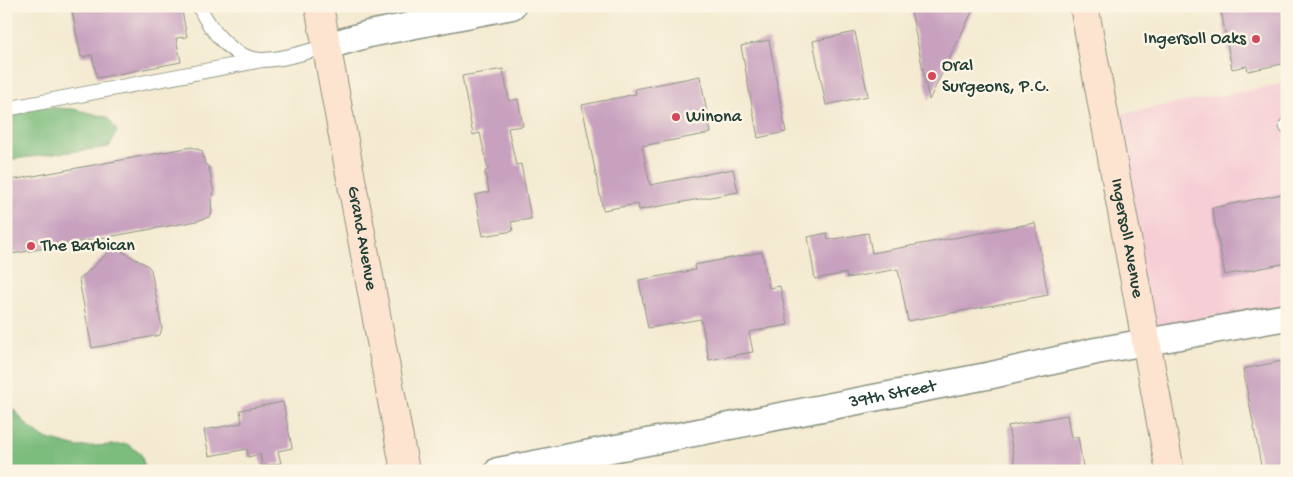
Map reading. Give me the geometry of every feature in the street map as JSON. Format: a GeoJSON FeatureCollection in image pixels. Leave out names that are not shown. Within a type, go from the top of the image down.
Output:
{"type":"FeatureCollection","features":[{"type":"Feature","properties":{"kind":"main road","name":"Grand Avenue"},"geometry":{"type":"LineString","coordinates":[[319,6],[405,471]]}},
{"type":"Feature","properties":{"kind":"main road","name":"Ingersoll Avenue"},"geometry":{"type":"LineString","coordinates":[[1084,6],[1170,471]]}},
{"type":"Feature","properties":{"kind":"street"},"geometry":{"type":"LineString","coordinates":[[327,46],[368,34],[512,6]]}},
{"type":"Feature","properties":{"kind":"street","name":"39th Street"},"geometry":{"type":"LineString","coordinates":[[498,471],[992,375],[1146,341],[1287,317]]}},
{"type":"Feature","properties":{"kind":"lane"},"geometry":{"type":"LineString","coordinates":[[199,6],[206,22],[220,39],[241,55],[262,60]]}},
{"type":"Feature","properties":{"kind":"lane"},"geometry":{"type":"LineString","coordinates":[[7,106],[66,91],[290,56],[327,46]]}},
{"type":"Feature","properties":{"kind":"shaded area"},"geometry":{"type":"Polygon","coordinates":[[[1287,83],[1287,317],[1146,341],[1104,117],[1287,83]]]}},
{"type":"Feature","properties":{"kind":"green space"},"geometry":{"type":"Polygon","coordinates":[[[39,107],[73,109],[107,117],[117,131],[109,147],[6,160],[6,118],[39,107]]]}},
{"type":"Feature","properties":{"kind":"green space"},"geometry":{"type":"Polygon","coordinates":[[[6,401],[28,426],[44,438],[78,447],[127,444],[141,454],[146,471],[6,471],[6,401]]]}},
{"type":"Feature","properties":{"kind":"building"},"geometry":{"type":"Polygon","coordinates":[[[71,6],[181,6],[187,37],[176,38],[181,62],[97,78],[92,55],[81,57],[71,6]]]}},
{"type":"Feature","properties":{"kind":"building","name":"Oral Surgeons, P.C."},"geometry":{"type":"Polygon","coordinates":[[[910,6],[975,6],[929,100],[910,6]]]}},
{"type":"Feature","properties":{"kind":"building","name":"Ingersoll Oaks"},"geometry":{"type":"Polygon","coordinates":[[[1220,6],[1287,6],[1287,63],[1248,71],[1247,66],[1232,69],[1220,6]]]}},
{"type":"Feature","properties":{"kind":"building"},"geometry":{"type":"Polygon","coordinates":[[[855,32],[868,96],[826,105],[813,41],[855,32]]]}},
{"type":"Feature","properties":{"kind":"building"},"geometry":{"type":"Polygon","coordinates":[[[769,40],[786,132],[758,138],[741,46],[769,40]]]}},
{"type":"Feature","properties":{"kind":"building"},"geometry":{"type":"Polygon","coordinates":[[[503,69],[509,101],[518,99],[523,126],[508,128],[516,165],[521,164],[531,219],[511,222],[513,231],[483,236],[475,195],[489,192],[485,171],[488,170],[480,133],[473,135],[462,76],[503,69]]]}},
{"type":"Feature","properties":{"kind":"building"},"geometry":{"type":"Polygon","coordinates":[[[700,76],[711,133],[642,146],[650,185],[733,169],[738,192],[639,210],[638,204],[603,210],[582,105],[636,94],[635,89],[700,76]]]}},
{"type":"Feature","properties":{"kind":"building","name":"The Barbican"},"geometry":{"type":"Polygon","coordinates":[[[192,147],[202,151],[205,164],[209,167],[214,194],[211,199],[212,213],[209,217],[197,221],[6,255],[6,181],[192,147]]]}},
{"type":"Feature","properties":{"kind":"building"},"geometry":{"type":"Polygon","coordinates":[[[1287,193],[1287,263],[1225,275],[1212,208],[1287,193]]]}},
{"type":"Feature","properties":{"kind":"building"},"geometry":{"type":"Polygon","coordinates":[[[1035,223],[1048,295],[908,321],[898,269],[847,278],[846,273],[815,279],[808,237],[827,233],[828,240],[868,233],[872,253],[1035,223]]]}},
{"type":"Feature","properties":{"kind":"building"},"geometry":{"type":"Polygon","coordinates":[[[114,247],[148,266],[151,270],[162,328],[160,335],[92,348],[79,280],[114,247]]]}},
{"type":"Feature","properties":{"kind":"building"},"geometry":{"type":"Polygon","coordinates":[[[762,252],[769,288],[780,286],[788,325],[749,332],[753,352],[709,360],[701,319],[648,328],[639,280],[695,270],[694,265],[762,252]]]}},
{"type":"Feature","properties":{"kind":"building"},"geometry":{"type":"Polygon","coordinates":[[[1287,360],[1287,471],[1262,471],[1243,369],[1287,360]]]}},
{"type":"Feature","properties":{"kind":"building"},"geometry":{"type":"Polygon","coordinates":[[[283,402],[292,448],[278,451],[281,463],[262,466],[260,454],[248,457],[247,449],[209,456],[204,430],[242,423],[240,410],[283,402]]]}},
{"type":"Feature","properties":{"kind":"building"},"geometry":{"type":"Polygon","coordinates":[[[1067,415],[1071,438],[1078,437],[1083,467],[1064,471],[1016,471],[1008,426],[1067,415]]]}},
{"type":"Feature","properties":{"kind":"place","name":"Ingersoll Oaks"},"geometry":{"type":"Point","coordinates":[1256,39]}},
{"type":"Feature","properties":{"kind":"place","name":"Oral Surgeons, P.C."},"geometry":{"type":"Point","coordinates":[932,76]}},
{"type":"Feature","properties":{"kind":"place","name":"Winona"},"geometry":{"type":"Point","coordinates":[676,117]}},
{"type":"Feature","properties":{"kind":"place","name":"The Barbican"},"geometry":{"type":"Point","coordinates":[31,246]}}]}
